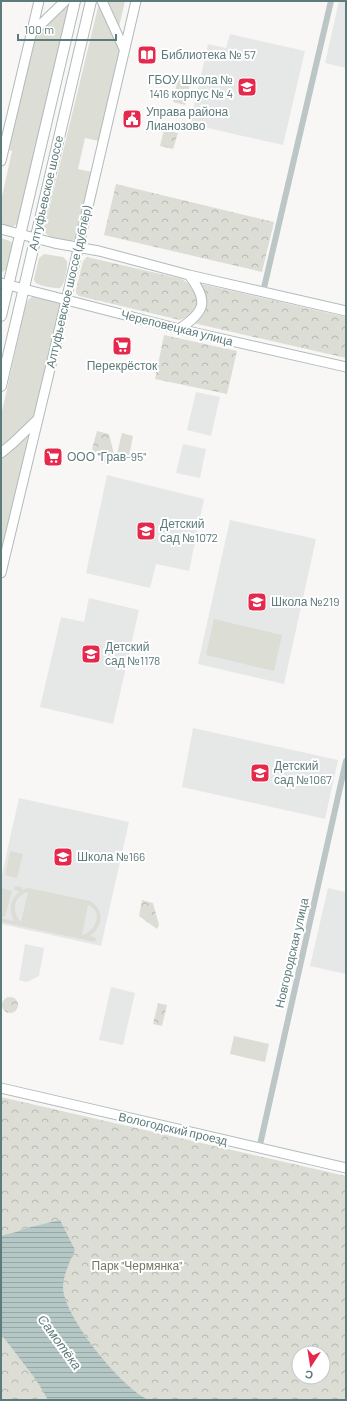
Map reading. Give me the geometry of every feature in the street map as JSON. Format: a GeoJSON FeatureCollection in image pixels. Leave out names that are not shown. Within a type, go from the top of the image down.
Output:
{"type":"FeatureCollection","features":[{"type":"Feature","properties":{"kind":"main road"},"geometry":{"type":"LineString","coordinates":[[1,161],[39,1]]}},
{"type":"Feature","properties":{"kind":"main road"},"geometry":{"type":"LineString","coordinates":[[31,34],[65,1]]}},
{"type":"Feature","properties":{"kind":"main road","name":"Алтуфьевское шоссе"},"geometry":{"type":"LineString","coordinates":[[1,316],[5,284],[20,234],[75,1]]}},
{"type":"Feature","properties":{"kind":"main road","name":"Алтуфьевское шоссе"},"geometry":{"type":"LineString","coordinates":[[1,386],[91,1]]}},
{"type":"Feature","properties":{"kind":"main road"},"geometry":{"type":"LineString","coordinates":[[102,1],[124,49]]}},
{"type":"Feature","properties":{"kind":"main road","name":"Алтуфьевское шоссе (дублёр)"},"geometry":{"type":"LineString","coordinates":[[1,573],[136,1]]}},
{"type":"Feature","properties":{"kind":"main road"},"geometry":{"type":"LineString","coordinates":[[1,229],[131,259],[189,275],[346,311]]}},
{"type":"Feature","properties":{"kind":"main road"},"geometry":{"type":"LineString","coordinates":[[179,329],[198,314],[202,303],[200,291],[189,275]]}},
{"type":"Feature","properties":{"kind":"main road","name":"Череповецкая улица"},"geometry":{"type":"LineString","coordinates":[[5,284],[179,329],[346,367]]}},
{"type":"Feature","properties":{"kind":"main road"},"geometry":{"type":"LineString","coordinates":[[1,453],[38,418]]}},
{"type":"Feature","properties":{"kind":"main road","name":"Вологодский проезд"},"geometry":{"type":"LineString","coordinates":[[1,1088],[346,1168]]}},
{"type":"Feature","properties":{"kind":"street"},"geometry":{"type":"LineString","coordinates":[[263,292],[331,1]]}},
{"type":"Feature","properties":{"kind":"street","name":"Новгородская улица"},"geometry":{"type":"LineString","coordinates":[[259,1148],[346,761]]}},
{"type":"Feature","properties":{"kind":"shaded area"},"geometry":{"type":"Polygon","coordinates":[[[339,1],[346,1],[346,68],[325,63],[339,1]]]}},
{"type":"Feature","properties":{"kind":"shaded area","name":"ГБОУ Школа № 1416 корпус № 4"},"geometry":{"type":"Polygon","coordinates":[[[230,34],[305,51],[283,145],[190,124],[208,44],[226,48],[230,34]]]}},
{"type":"Feature","properties":{"kind":"shaded area"},"geometry":{"type":"Polygon","coordinates":[[[196,392],[220,397],[211,436],[187,430],[196,392]]]}},
{"type":"Feature","properties":{"kind":"shaded area"},"geometry":{"type":"Polygon","coordinates":[[[183,444],[206,449],[200,478],[176,473],[183,444]]]}},
{"type":"Feature","properties":{"kind":"shaded area","name":"Детский сад №1072"},"geometry":{"type":"Polygon","coordinates":[[[107,475],[204,499],[189,571],[156,564],[150,588],[86,573],[107,475]]]}},
{"type":"Feature","properties":{"kind":"shaded area","name":"Школа №219"},"geometry":{"type":"Polygon","coordinates":[[[230,520],[316,539],[284,684],[198,664],[230,520]]]}},
{"type":"Feature","properties":{"kind":"shaded area","name":"Детский сад №1178"},"geometry":{"type":"Polygon","coordinates":[[[89,598],[139,610],[113,724],[40,707],[61,617],[84,622],[89,598]]]}},
{"type":"Feature","properties":{"kind":"shaded area","name":"Детский сад №1067"},"geometry":{"type":"Polygon","coordinates":[[[193,728],[338,760],[325,819],[182,787],[193,728]]]}},
{"type":"Feature","properties":{"kind":"shaded area","name":"Школа №166"},"geometry":{"type":"Polygon","coordinates":[[[19,798],[129,822],[101,946],[1,924],[1,878],[19,798]]]}},
{"type":"Feature","properties":{"kind":"shaded area"},"geometry":{"type":"Polygon","coordinates":[[[328,888],[346,892],[346,974],[310,966],[328,888]]]}},
{"type":"Feature","properties":{"kind":"shaded area"},"geometry":{"type":"Polygon","coordinates":[[[25,944],[44,948],[39,976],[27,982],[19,980],[25,944]]]}},
{"type":"Feature","properties":{"kind":"shaded area"},"geometry":{"type":"Polygon","coordinates":[[[111,987],[135,993],[123,1045],[99,1040],[111,987]]]}},
{"type":"Feature","properties":{"kind":"green space"},"geometry":{"type":"Polygon","coordinates":[[[108,1],[125,1],[119,27],[108,1]]]}},
{"type":"Feature","properties":{"kind":"green space"},"geometry":{"type":"Polygon","coordinates":[[[70,3],[18,223],[11,228],[1,226],[1,201],[12,151],[9,150],[35,37],[37,33],[70,3]]]}},
{"type":"Feature","properties":{"kind":"green space"},"geometry":{"type":"Polygon","coordinates":[[[99,3],[120,52],[99,141],[85,138],[78,169],[92,172],[77,236],[70,242],[65,242],[50,237],[44,230],[99,3]]]}},
{"type":"Feature","properties":{"kind":"green space"},"geometry":{"type":"Polygon","coordinates":[[[178,77],[191,80],[185,105],[173,102],[178,77]]]}},
{"type":"Feature","properties":{"kind":"green space"},"geometry":{"type":"Polygon","coordinates":[[[164,130],[178,133],[173,149],[160,146],[164,130]]]}},
{"type":"Feature","properties":{"kind":"green space"},"geometry":{"type":"Polygon","coordinates":[[[116,184],[274,222],[262,272],[104,235],[116,184]]]}},
{"type":"Feature","properties":{"kind":"green space"},"geometry":{"type":"Polygon","coordinates":[[[1,238],[10,241],[13,244],[13,248],[8,268],[1,273],[1,238]]]}},
{"type":"Feature","properties":{"kind":"green space"},"geometry":{"type":"Polygon","coordinates":[[[44,254],[63,257],[67,261],[66,276],[60,288],[42,286],[35,282],[34,279],[39,258],[44,254]]]}},
{"type":"Feature","properties":{"kind":"green space"},"geometry":{"type":"Polygon","coordinates":[[[87,257],[182,279],[194,289],[198,301],[197,307],[194,312],[180,320],[79,296],[76,293],[76,290],[83,261],[87,257]]]}},
{"type":"Feature","properties":{"kind":"green space"},"geometry":{"type":"Polygon","coordinates":[[[202,284],[346,317],[346,358],[193,323],[203,309],[206,301],[202,284]]]}},
{"type":"Feature","properties":{"kind":"green space"},"geometry":{"type":"Polygon","coordinates":[[[33,296],[56,301],[60,303],[61,307],[35,416],[1,448],[1,416],[25,308],[28,300],[33,296]]]}},
{"type":"Feature","properties":{"kind":"green space"},"geometry":{"type":"Polygon","coordinates":[[[164,335],[237,351],[227,394],[155,379],[164,335]]]}},
{"type":"Feature","properties":{"kind":"green space"},"geometry":{"type":"Polygon","coordinates":[[[97,431],[109,434],[114,454],[105,463],[92,449],[97,431]]]}},
{"type":"Feature","properties":{"kind":"green space"},"geometry":{"type":"Polygon","coordinates":[[[122,433],[133,436],[129,456],[117,454],[122,433]]]}},
{"type":"Feature","properties":{"kind":"green space"},"geometry":{"type":"Polygon","coordinates":[[[30,435],[1,560],[1,459],[30,435]]]}},
{"type":"Feature","properties":{"kind":"green space"},"geometry":{"type":"Polygon","coordinates":[[[214,619],[282,635],[274,671],[206,655],[214,619]]]}},
{"type":"Feature","properties":{"kind":"green space"},"geometry":{"type":"Polygon","coordinates":[[[10,851],[23,854],[17,878],[5,875],[10,851]]]}},
{"type":"Feature","properties":{"kind":"green space"},"geometry":{"type":"Polygon","coordinates":[[[15,886],[22,887],[22,890],[28,888],[90,901],[95,904],[100,913],[100,923],[98,928],[90,936],[96,938],[95,942],[1,922],[1,918],[14,921],[11,913],[11,905],[12,901],[20,891],[14,890],[15,886]],[[28,892],[19,897],[15,905],[16,914],[21,922],[28,892]],[[88,905],[82,935],[91,929],[97,916],[93,908],[88,905]]]}},
{"type":"Feature","properties":{"kind":"green space"},"geometry":{"type":"Polygon","coordinates":[[[1,888],[12,891],[5,917],[1,916],[1,888]]]}},
{"type":"Feature","properties":{"kind":"green space"},"geometry":{"type":"Polygon","coordinates":[[[142,900],[153,903],[159,925],[157,929],[139,916],[142,900]]]}},
{"type":"Feature","properties":{"kind":"green space"},"geometry":{"type":"Polygon","coordinates":[[[10,997],[16,999],[18,1005],[16,1011],[10,1013],[4,1011],[2,1005],[4,999],[10,997]]]}},
{"type":"Feature","properties":{"kind":"green space"},"geometry":{"type":"Polygon","coordinates":[[[158,1003],[167,1005],[162,1026],[153,1024],[158,1003]]]}},
{"type":"Feature","properties":{"kind":"green space"},"geometry":{"type":"Polygon","coordinates":[[[234,1036],[269,1044],[265,1062],[230,1054],[234,1036]]]}},
{"type":"Feature","properties":{"kind":"green space","name":"Парк \"Чермянка\""},"geometry":{"type":"Polygon","coordinates":[[[1,1097],[346,1176],[346,1400],[1,1400],[1,1097]]]}},
{"type":"Feature","properties":{"kind":"water","name":"Самотёка"},"geometry":{"type":"Polygon","coordinates":[[[60,1220],[75,1250],[65,1273],[63,1283],[66,1301],[73,1316],[96,1351],[110,1367],[124,1382],[149,1400],[48,1400],[37,1381],[1,1334],[1,1236],[60,1220]]]}},
{"type":"Feature","properties":{"kind":"place","name":"Библиотека № 57"},"geometry":{"type":"Point","coordinates":[147,55]}},
{"type":"Feature","properties":{"kind":"place","name":"ГБОУ Школа № 1416 корпус № 4"},"geometry":{"type":"Point","coordinates":[247,87]}},
{"type":"Feature","properties":{"kind":"place","name":"Управа района Лианозово"},"geometry":{"type":"Point","coordinates":[132,119]}},
{"type":"Feature","properties":{"kind":"place","name":"Перекрёсток"},"geometry":{"type":"Point","coordinates":[122,346]}},
{"type":"Feature","properties":{"kind":"place","name":"ООО \"Грав-95\""},"geometry":{"type":"Point","coordinates":[53,457]}},
{"type":"Feature","properties":{"kind":"place","name":"Детский сад №1072"},"geometry":{"type":"Point","coordinates":[146,531]}},
{"type":"Feature","properties":{"kind":"place","name":"Школа №219"},"geometry":{"type":"Point","coordinates":[257,602]}},
{"type":"Feature","properties":{"kind":"place","name":"Детский сад №1178"},"geometry":{"type":"Point","coordinates":[91,654]}},
{"type":"Feature","properties":{"kind":"place","name":"Детский сад №1067"},"geometry":{"type":"Point","coordinates":[260,773]}},
{"type":"Feature","properties":{"kind":"place","name":"Школа №166"},"geometry":{"type":"Point","coordinates":[63,857]}}]}
